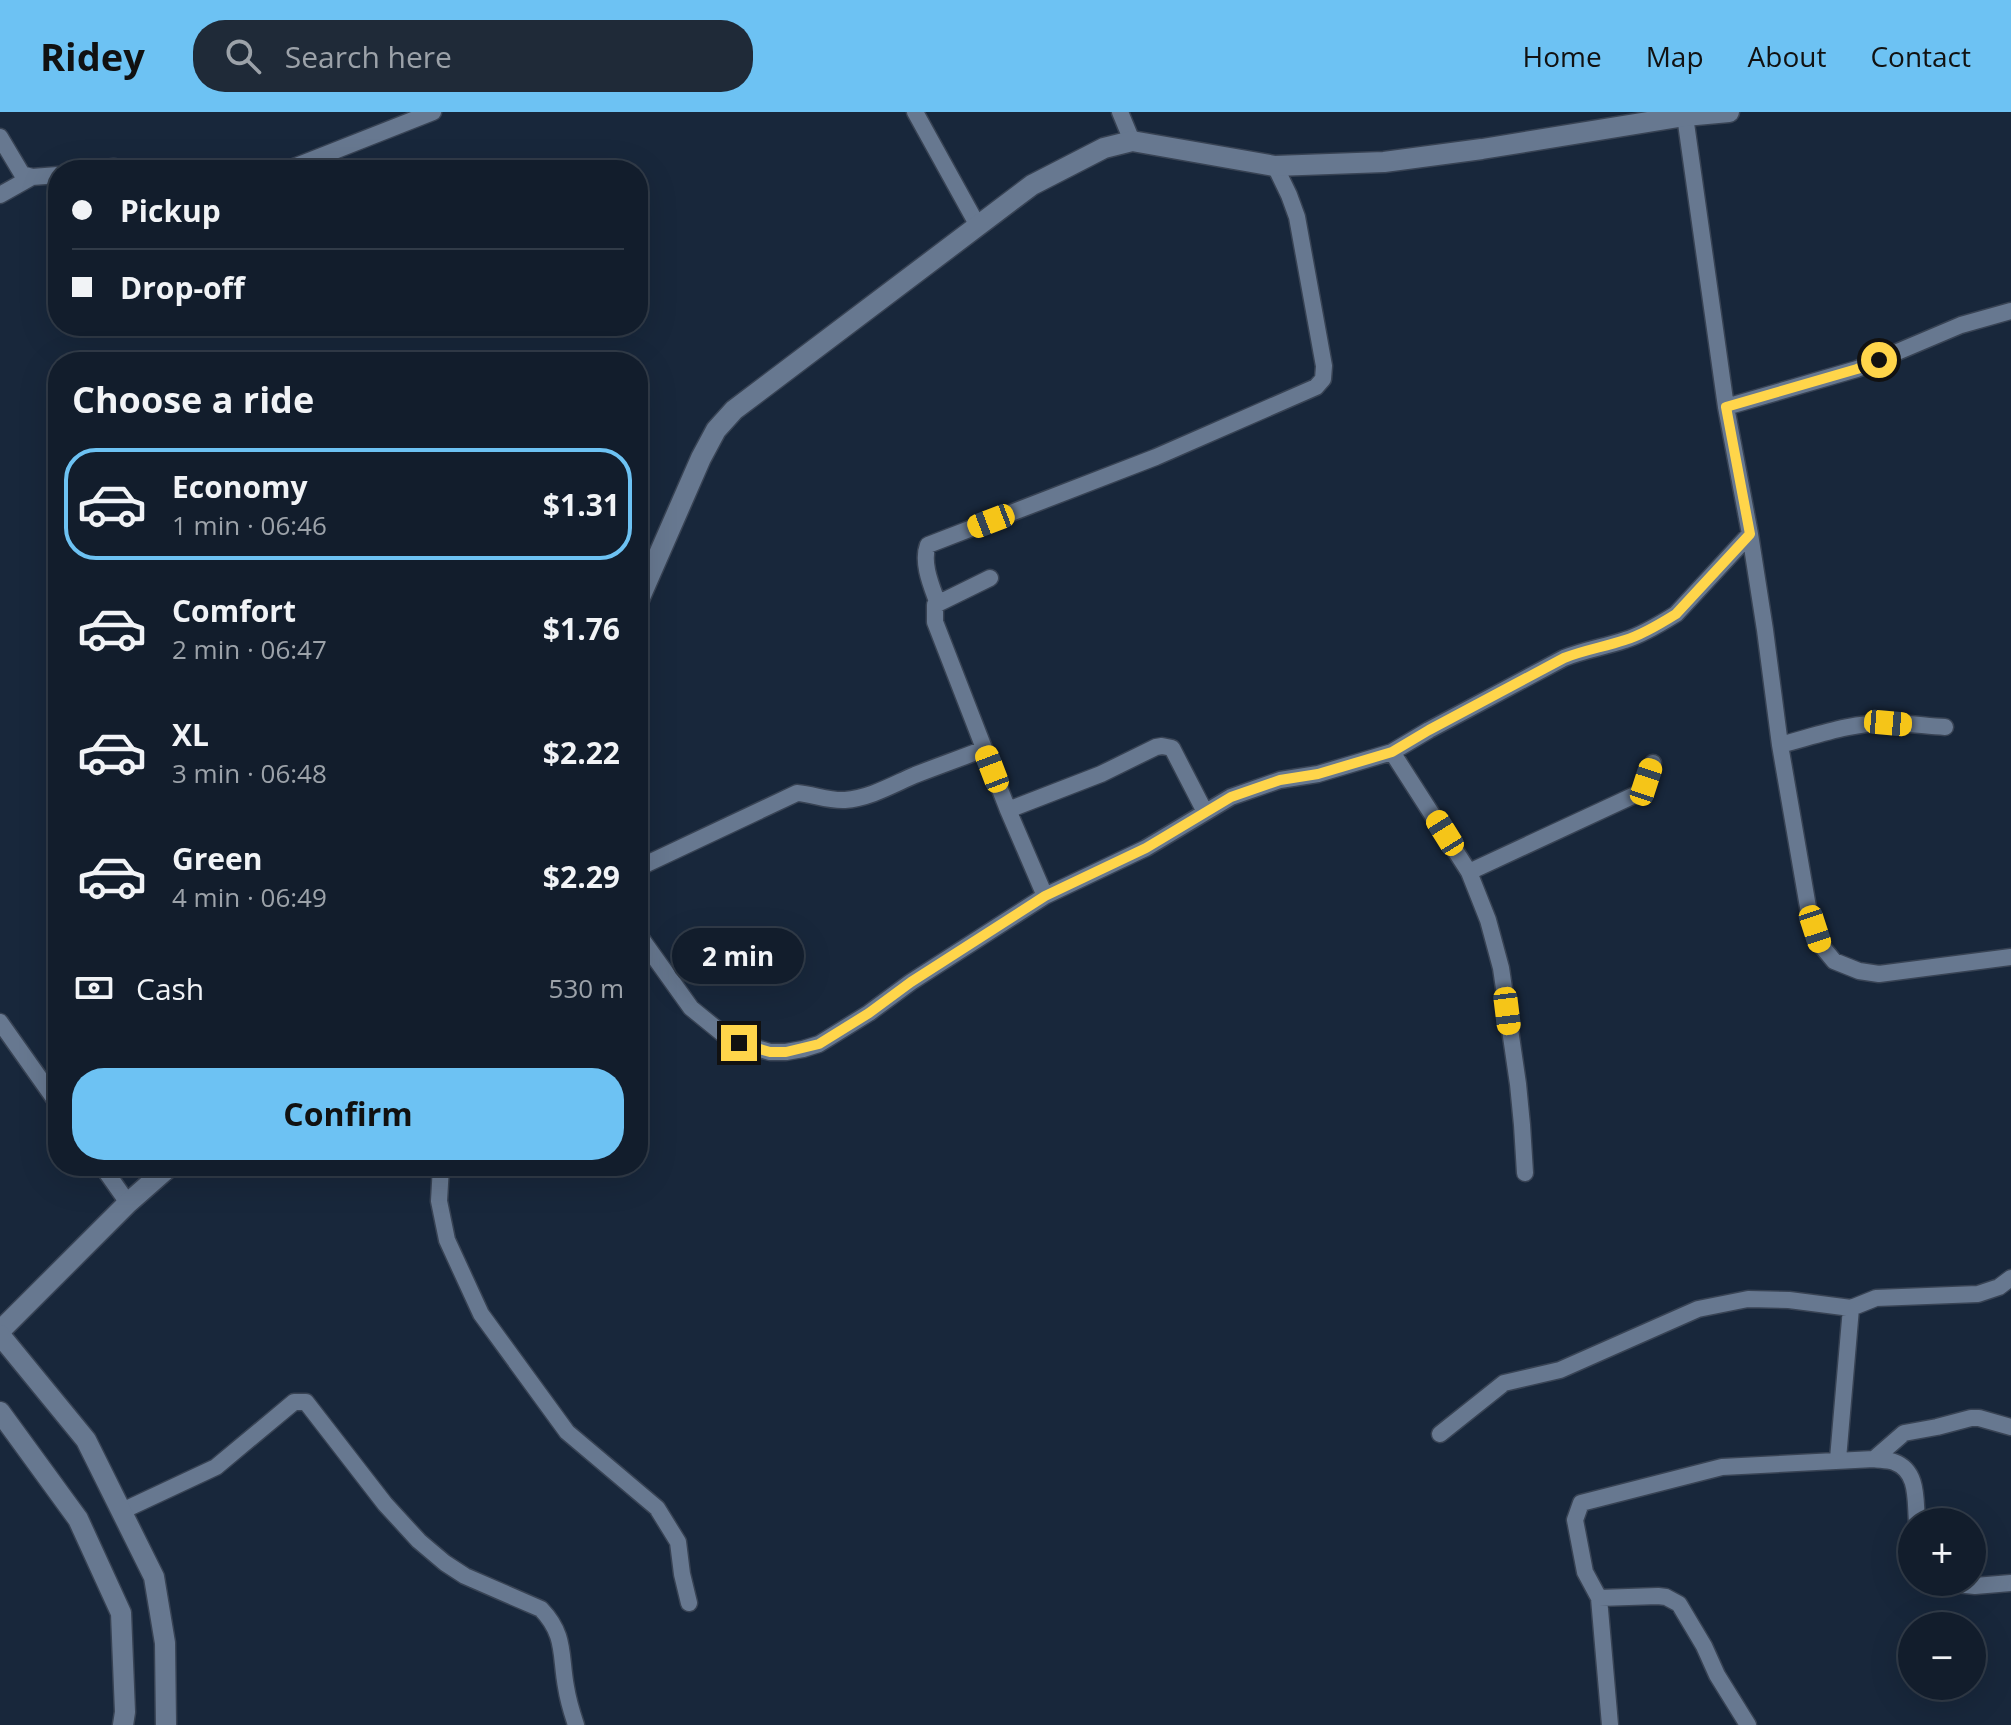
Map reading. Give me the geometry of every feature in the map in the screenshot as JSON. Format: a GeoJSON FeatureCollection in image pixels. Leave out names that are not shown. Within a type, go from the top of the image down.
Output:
{"type":"FeatureCollection","features":[{"type":"Feature","properties":{"kind":"street"},"geometry":{"type":"LineString","coordinates":[[311,160],[433,112]]}},
{"type":"Feature","properties":{"kind":"street"},"geometry":{"type":"LineString","coordinates":[[915,112],[978,226]]}},
{"type":"Feature","properties":{"kind":"street"},"geometry":{"type":"LineString","coordinates":[[1120,112],[1132,141]]}},
{"type":"Feature","properties":{"kind":"street"},"geometry":{"type":"LineString","coordinates":[[648,579],[701,458],[716,430],[734,410],[1032,185],[1104,148],[1132,141],[1275,166],[1384,162],[1482,149],[1601,121],[1729,112]]}},
{"type":"Feature","properties":{"kind":"street"},"geometry":{"type":"LineString","coordinates":[[1685,116],[1726,407],[1750,534],[1780,745],[1809,913],[1820,944],[1834,961],[1859,971],[1879,974],[2011,957]]}},
{"type":"Feature","properties":{"kind":"street"},"geometry":{"type":"LineString","coordinates":[[0,137],[22,174],[48,176]]}},
{"type":"Feature","properties":{"kind":"street"},"geometry":{"type":"LineString","coordinates":[[938,604],[927,565],[928,545],[1156,457],[1316,387],[1323,379],[1324,366],[1297,217],[1275,166]]}},
{"type":"Feature","properties":{"kind":"street"},"geometry":{"type":"LineString","coordinates":[[0,195],[32,177]]}},
{"type":"Feature","properties":{"kind":"street"},"geometry":{"type":"LineString","coordinates":[[1726,407],[1857,369],[1961,325],[2011,311]]}},
{"type":"Feature","properties":{"kind":"street"},"geometry":{"type":"LineString","coordinates":[[648,948],[691,1008],[723,1034],[747,1046],[770,1052],[786,1052],[819,1044],[1045,896],[1146,848],[1231,797],[1280,780],[1318,774],[1392,752],[1564,658],[1627,640],[1664,622],[1676,614],[1750,534]]}},
{"type":"Feature","properties":{"kind":"street"},"geometry":{"type":"LineString","coordinates":[[990,578],[935,605],[934,610],[938,632],[1045,896]]}},
{"type":"Feature","properties":{"kind":"street"},"geometry":{"type":"LineString","coordinates":[[1780,745],[1865,725],[1888,723],[1945,727]]}},
{"type":"Feature","properties":{"kind":"street"},"geometry":{"type":"LineString","coordinates":[[1008,810],[1101,774],[1162,746],[1172,748],[1205,812]]}},
{"type":"Feature","properties":{"kind":"street"},"geometry":{"type":"LineString","coordinates":[[648,863],[797,793],[829,800],[866,796],[984,749]]}},
{"type":"Feature","properties":{"kind":"street"},"geometry":{"type":"LineString","coordinates":[[1392,752],[1469,872],[1488,920],[1501,968],[1518,1084],[1525,1173]]}},
{"type":"Feature","properties":{"kind":"street"},"geometry":{"type":"LineString","coordinates":[[1469,872],[1639,793],[1653,763]]}},
{"type":"Feature","properties":{"kind":"street"},"geometry":{"type":"LineString","coordinates":[[0,1022],[48,1090]]}},
{"type":"Feature","properties":{"kind":"street"},"geometry":{"type":"LineString","coordinates":[[109,1176],[128,1203]]}},
{"type":"Feature","properties":{"kind":"street"},"geometry":{"type":"LineString","coordinates":[[159,1176],[0,1333],[86,1440],[154,1577],[165,1643],[166,1725]]}},
{"type":"Feature","properties":{"kind":"street"},"geometry":{"type":"LineString","coordinates":[[440,1176],[439,1201],[447,1240],[481,1314],[567,1432],[657,1508],[678,1542],[689,1603]]}},
{"type":"Feature","properties":{"kind":"street"},"geometry":{"type":"LineString","coordinates":[[1440,1434],[1504,1383],[1560,1370],[1698,1309],[1748,1299],[1789,1300],[1851,1308],[1876,1298],[1978,1294],[1999,1287],[2011,1278]]}},
{"type":"Feature","properties":{"kind":"street"},"geometry":{"type":"LineString","coordinates":[[1838,1459],[1851,1308]]}},
{"type":"Feature","properties":{"kind":"street"},"geometry":{"type":"LineString","coordinates":[[122,1511],[216,1467],[294,1402],[306,1402],[385,1504],[419,1541],[465,1576],[541,1609],[550,1619],[558,1631],[562,1647],[565,1685],[576,1725]]}},
{"type":"Feature","properties":{"kind":"street"},"geometry":{"type":"LineString","coordinates":[[0,1412],[78,1519],[121,1613],[123,1725]]}},
{"type":"Feature","properties":{"kind":"street"},"geometry":{"type":"LineString","coordinates":[[1874,1459],[1904,1433],[1971,1418],[2011,1427]]}},
{"type":"Feature","properties":{"kind":"street"},"geometry":{"type":"LineString","coordinates":[[1610,1725],[1599,1598],[1585,1572],[1575,1520],[1581,1503],[1722,1467],[1874,1459],[1894,1462],[1906,1469],[1913,1481],[1916,1508]]}},
{"type":"Feature","properties":{"kind":"street"},"geometry":{"type":"LineString","coordinates":[[1986,1585],[2011,1583]]}},
{"type":"Feature","properties":{"kind":"street"},"geometry":{"type":"LineString","coordinates":[[1599,1598],[1658,1596],[1679,1604],[1748,1725]]}},
{"type":"Feature","properties":{"kind":"route"},"geometry":{"type":"LineString","coordinates":[[739,1043],[770,1052],[786,1052],[819,1044],[1045,896],[1146,848],[1231,797],[1280,780],[1318,774],[1392,752],[1564,658],[1627,640],[1664,622],[1676,614],[1750,534],[1726,407],[1879,360]]}}]}
